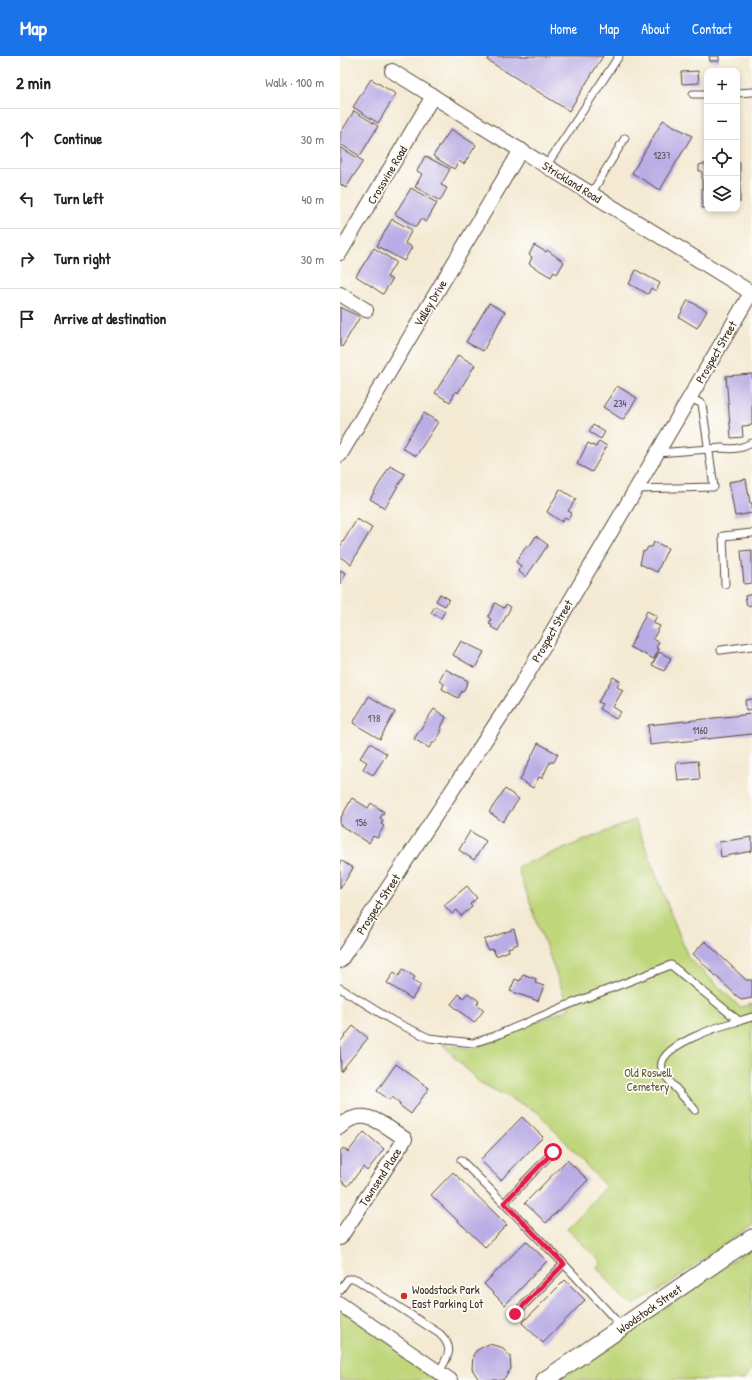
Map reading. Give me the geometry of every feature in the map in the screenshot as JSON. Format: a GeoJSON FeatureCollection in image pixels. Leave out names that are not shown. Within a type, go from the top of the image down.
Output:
{"type":"FeatureCollection","features":[{"type":"Feature","properties":{"kind":"street","name":"Strickland Road"},"geometry":{"type":"LineString","coordinates":[[392,71],[751,293]]}},
{"type":"Feature","properties":{"kind":"street","name":"Crossvine Road"},"geometry":{"type":"LineString","coordinates":[[340,253],[433,96]]}},
{"type":"Feature","properties":{"kind":"street","name":"Valley Drive"},"geometry":{"type":"LineString","coordinates":[[340,455],[521,150]]}},
{"type":"Feature","properties":{"kind":"street","name":"Prospect Street"},"geometry":{"type":"LineString","coordinates":[[340,961],[518,690],[751,293]]}},
{"type":"Feature","properties":{"kind":"street"},"geometry":{"type":"LineString","coordinates":[[340,294],[366,310]]}},
{"type":"Feature","properties":{"kind":"street","name":"Townsend Place"},"geometry":{"type":"LineString","coordinates":[[340,1127],[357,1118],[371,1116],[405,1139],[340,1238]]}},
{"type":"Feature","properties":{"kind":"street","name":"Woodstock Street"},"geometry":{"type":"LineString","coordinates":[[545,1380],[752,1238]]}},
{"type":"Feature","properties":{"kind":"street"},"geometry":{"type":"LineString","coordinates":[[340,1304],[445,1376]]}},
{"type":"Feature","properties":{"kind":"lane"},"geometry":{"type":"LineString","coordinates":[[546,166],[619,56]]}},
{"type":"Feature","properties":{"kind":"lane"},"geometry":{"type":"LineString","coordinates":[[740,93],[752,92]]}},
{"type":"Feature","properties":{"kind":"lane"},"geometry":{"type":"LineString","coordinates":[[693,94],[704,94]]}},
{"type":"Feature","properties":{"kind":"lane"},"geometry":{"type":"LineString","coordinates":[[591,194],[625,138]]}},
{"type":"Feature","properties":{"kind":"lane"},"geometry":{"type":"LineString","coordinates":[[636,489],[714,487],[710,448],[702,404],[689,398]]}},
{"type":"Feature","properties":{"kind":"lane"},"geometry":{"type":"LineString","coordinates":[[657,453],[710,448],[742,448],[752,443]]}},
{"type":"Feature","properties":{"kind":"lane"},"geometry":{"type":"LineString","coordinates":[[725,584],[722,536],[752,533]]}},
{"type":"Feature","properties":{"kind":"lane"},"geometry":{"type":"LineString","coordinates":[[721,650],[752,646]]}},
{"type":"Feature","properties":{"kind":"lane"},"geometry":{"type":"LineString","coordinates":[[340,988],[393,1021],[429,1038],[473,1043],[494,1036],[568,1004],[671,965],[739,1021]]}},
{"type":"Feature","properties":{"kind":"lane"},"geometry":{"type":"LineString","coordinates":[[695,1110],[666,1076],[662,1069],[661,1062],[672,1048],[682,1043],[719,1027],[752,1017]]}},
{"type":"Feature","properties":{"kind":"lane"},"geometry":{"type":"LineString","coordinates":[[504,1203],[553,1152]]}},
{"type":"Feature","properties":{"kind":"lane"},"geometry":{"type":"LineString","coordinates":[[461,1160],[564,1264],[622,1327]]}},
{"type":"Feature","properties":{"kind":"lane"},"geometry":{"type":"LineString","coordinates":[[515,1314],[564,1264]]}},
{"type":"Feature","properties":{"kind":"lane"},"geometry":{"type":"LineString","coordinates":[[340,1290],[348,1279],[356,1279],[440,1334],[448,1344],[449,1351],[445,1376]]}},
{"type":"Feature","properties":{"kind":"green space","name":"Old Roswell Cemetery"},"geometry":{"type":"Polygon","coordinates":[[[635,820],[688,957],[740,1007],[752,1004],[752,1225],[664,1287],[635,1304],[624,1300],[597,1267],[601,1262],[567,1229],[606,1187],[539,1113],[479,1082],[442,1044],[471,1049],[569,1009],[517,867],[635,820]]]}},
{"type":"Feature","properties":{"kind":"green space"},"geometry":{"type":"Polygon","coordinates":[[[752,1247],[752,1368],[744,1380],[561,1380],[752,1247]]]}},
{"type":"Feature","properties":{"kind":"green space"},"geometry":{"type":"Polygon","coordinates":[[[340,1309],[450,1380],[340,1380],[340,1309]]]}},
{"type":"Feature","properties":{"kind":"building"},"geometry":{"type":"Polygon","coordinates":[[[490,56],[603,56],[569,111],[487,60],[490,56]]]}},
{"type":"Feature","properties":{"kind":"building"},"geometry":{"type":"Polygon","coordinates":[[[709,56],[719,56],[719,61],[710,61],[709,56]]]}},
{"type":"Feature","properties":{"kind":"building"},"geometry":{"type":"Polygon","coordinates":[[[698,71],[699,83],[682,84],[681,72],[698,71]]]}},
{"type":"Feature","properties":{"kind":"building"},"geometry":{"type":"Polygon","coordinates":[[[371,79],[396,94],[378,123],[353,107],[371,79]]]}},
{"type":"Feature","properties":{"kind":"building"},"geometry":{"type":"Polygon","coordinates":[[[354,111],[378,126],[360,156],[340,144],[340,134],[354,111]]]}},
{"type":"Feature","properties":{"kind":"building"},"geometry":{"type":"Polygon","coordinates":[[[663,120],[692,136],[660,190],[632,173],[663,120]]]}},
{"type":"Feature","properties":{"kind":"building"},"geometry":{"type":"Polygon","coordinates":[[[451,129],[476,145],[464,164],[459,161],[454,169],[433,156],[451,129]]]}},
{"type":"Feature","properties":{"kind":"building"},"geometry":{"type":"Polygon","coordinates":[[[340,147],[363,161],[346,188],[340,184],[340,147]]]}},
{"type":"Feature","properties":{"kind":"building"},"geometry":{"type":"Polygon","coordinates":[[[425,156],[450,169],[441,185],[447,188],[440,201],[415,187],[422,174],[417,171],[425,156]]]}},
{"type":"Feature","properties":{"kind":"building"},"geometry":{"type":"Polygon","coordinates":[[[704,164],[704,208],[702,208],[702,171],[699,171],[699,165],[704,164]]]}},
{"type":"Feature","properties":{"kind":"building"},"geometry":{"type":"Polygon","coordinates":[[[411,188],[437,203],[426,222],[421,219],[416,227],[395,214],[411,188]]]}},
{"type":"Feature","properties":{"kind":"building"},"geometry":{"type":"Polygon","coordinates":[[[392,219],[412,230],[405,243],[412,247],[404,261],[377,246],[392,219]]]}},
{"type":"Feature","properties":{"kind":"building"},"geometry":{"type":"Polygon","coordinates":[[[534,245],[546,252],[547,250],[564,262],[557,274],[554,272],[551,277],[529,264],[532,257],[529,255],[534,245]]]}},
{"type":"Feature","properties":{"kind":"building"},"geometry":{"type":"Polygon","coordinates":[[[374,248],[396,262],[387,277],[392,280],[383,294],[356,276],[374,248]]]}},
{"type":"Feature","properties":{"kind":"building"},"geometry":{"type":"Polygon","coordinates":[[[636,270],[660,283],[656,291],[651,288],[648,294],[629,284],[636,270]]]}},
{"type":"Feature","properties":{"kind":"building"},"geometry":{"type":"Polygon","coordinates":[[[688,300],[707,311],[697,328],[679,317],[688,300]]]}},
{"type":"Feature","properties":{"kind":"building"},"geometry":{"type":"Polygon","coordinates":[[[489,303],[505,312],[483,351],[466,342],[489,303]]]}},
{"type":"Feature","properties":{"kind":"building"},"geometry":{"type":"Polygon","coordinates":[[[340,307],[360,317],[342,347],[340,345],[340,307]]]}},
{"type":"Feature","properties":{"kind":"building"},"geometry":{"type":"Polygon","coordinates":[[[458,355],[475,365],[458,393],[456,391],[450,402],[435,393],[458,355]]]}},
{"type":"Feature","properties":{"kind":"building"},"geometry":{"type":"Polygon","coordinates":[[[752,374],[752,425],[742,426],[743,437],[731,438],[726,376],[752,374]]]}},
{"type":"Feature","properties":{"kind":"building"},"geometry":{"type":"Polygon","coordinates":[[[617,386],[637,398],[623,420],[603,407],[617,386]]]}},
{"type":"Feature","properties":{"kind":"building"},"geometry":{"type":"Polygon","coordinates":[[[424,413],[438,422],[416,456],[402,448],[424,413]]]}},
{"type":"Feature","properties":{"kind":"building"},"geometry":{"type":"Polygon","coordinates":[[[593,425],[605,432],[601,439],[589,432],[593,425]]]}},
{"type":"Feature","properties":{"kind":"building"},"geometry":{"type":"Polygon","coordinates":[[[599,441],[607,446],[592,472],[577,464],[588,443],[596,447],[599,441]]]}},
{"type":"Feature","properties":{"kind":"building"},"geometry":{"type":"Polygon","coordinates":[[[390,466],[405,474],[385,508],[370,499],[390,466]]]}},
{"type":"Feature","properties":{"kind":"building"},"geometry":{"type":"Polygon","coordinates":[[[746,479],[750,503],[752,503],[752,513],[735,516],[729,482],[746,479]]]}},
{"type":"Feature","properties":{"kind":"building"},"geometry":{"type":"Polygon","coordinates":[[[560,489],[576,499],[568,511],[572,513],[568,519],[565,517],[562,522],[547,512],[560,489]]]}},
{"type":"Feature","properties":{"kind":"building"},"geometry":{"type":"Polygon","coordinates":[[[357,519],[372,528],[351,564],[340,557],[340,547],[357,519]]]}},
{"type":"Feature","properties":{"kind":"building"},"geometry":{"type":"Polygon","coordinates":[[[536,536],[548,545],[526,577],[518,571],[521,566],[516,562],[527,545],[529,547],[536,536]]]}},
{"type":"Feature","properties":{"kind":"building"},"geometry":{"type":"Polygon","coordinates":[[[654,542],[668,548],[657,572],[640,564],[643,551],[645,552],[648,547],[652,547],[654,542]]]}},
{"type":"Feature","properties":{"kind":"building"},"geometry":{"type":"Polygon","coordinates":[[[752,550],[752,583],[744,584],[741,551],[752,550]]]}},
{"type":"Feature","properties":{"kind":"building"},"geometry":{"type":"Polygon","coordinates":[[[340,570],[346,573],[340,584],[340,570]]]}},
{"type":"Feature","properties":{"kind":"building"},"geometry":{"type":"Polygon","coordinates":[[[440,594],[449,599],[445,606],[436,601],[440,594]]]}},
{"type":"Feature","properties":{"kind":"building"},"geometry":{"type":"Polygon","coordinates":[[[752,594],[752,605],[747,606],[745,596],[752,594]]]}},
{"type":"Feature","properties":{"kind":"building"},"geometry":{"type":"Polygon","coordinates":[[[495,603],[504,608],[506,604],[511,607],[498,631],[491,627],[492,625],[489,624],[491,619],[488,617],[495,603]]]}},
{"type":"Feature","properties":{"kind":"building"},"geometry":{"type":"Polygon","coordinates":[[[435,606],[445,611],[441,618],[431,613],[435,606]]]}},
{"type":"Feature","properties":{"kind":"building"},"geometry":{"type":"Polygon","coordinates":[[[647,611],[657,616],[653,623],[660,626],[653,639],[659,642],[656,648],[659,649],[654,659],[630,647],[647,611]]]}},
{"type":"Feature","properties":{"kind":"building"},"geometry":{"type":"Polygon","coordinates":[[[461,641],[484,652],[475,668],[453,655],[461,641]]]}},
{"type":"Feature","properties":{"kind":"building"},"geometry":{"type":"Polygon","coordinates":[[[659,652],[671,658],[664,671],[652,665],[659,652]]]}},
{"type":"Feature","properties":{"kind":"building"},"geometry":{"type":"Polygon","coordinates":[[[445,669],[468,681],[463,692],[462,691],[458,698],[442,689],[444,684],[439,681],[445,669]]]}},
{"type":"Feature","properties":{"kind":"building"},"geometry":{"type":"Polygon","coordinates":[[[613,677],[620,681],[617,687],[623,690],[613,707],[621,712],[616,719],[599,709],[602,704],[598,702],[613,677]]]}},
{"type":"Feature","properties":{"kind":"building"},"geometry":{"type":"Polygon","coordinates":[[[369,696],[395,712],[380,739],[353,723],[369,696]]]}},
{"type":"Feature","properties":{"kind":"building"},"geometry":{"type":"Polygon","coordinates":[[[752,699],[752,709],[746,710],[745,700],[752,699]]]}},
{"type":"Feature","properties":{"kind":"building"},"geometry":{"type":"Polygon","coordinates":[[[434,709],[446,717],[440,730],[442,731],[429,748],[414,739],[434,709]]]}},
{"type":"Feature","properties":{"kind":"building"},"geometry":{"type":"Polygon","coordinates":[[[752,714],[752,734],[650,745],[648,725],[752,714]]]}},
{"type":"Feature","properties":{"kind":"building"},"geometry":{"type":"Polygon","coordinates":[[[370,743],[387,754],[373,775],[363,769],[367,762],[360,758],[370,743]]]}},
{"type":"Feature","properties":{"kind":"building"},"geometry":{"type":"Polygon","coordinates":[[[538,743],[558,754],[554,762],[550,762],[542,778],[539,777],[533,788],[520,780],[538,743]]]}},
{"type":"Feature","properties":{"kind":"building"},"geometry":{"type":"Polygon","coordinates":[[[698,761],[700,779],[678,781],[676,763],[698,761]]]}},
{"type":"Feature","properties":{"kind":"building"},"geometry":{"type":"Polygon","coordinates":[[[505,789],[519,799],[503,822],[489,812],[505,789]]]}},
{"type":"Feature","properties":{"kind":"building"},"geometry":{"type":"Polygon","coordinates":[[[352,798],[368,808],[371,803],[384,812],[380,818],[383,820],[381,824],[384,826],[377,838],[373,836],[369,843],[340,825],[340,819],[352,798]]]}},
{"type":"Feature","properties":{"kind":"building"},"geometry":{"type":"Polygon","coordinates":[[[470,831],[486,841],[474,860],[459,850],[470,831]]]}},
{"type":"Feature","properties":{"kind":"building"},"geometry":{"type":"Polygon","coordinates":[[[752,837],[752,851],[721,857],[719,842],[752,837]]]}},
{"type":"Feature","properties":{"kind":"building"},"geometry":{"type":"Polygon","coordinates":[[[340,860],[353,868],[340,889],[340,860]]]}},
{"type":"Feature","properties":{"kind":"building"},"geometry":{"type":"Polygon","coordinates":[[[467,886],[477,898],[470,904],[472,907],[461,916],[457,910],[452,914],[444,905],[467,886]]]}},
{"type":"Feature","properties":{"kind":"building"},"geometry":{"type":"Polygon","coordinates":[[[514,929],[518,944],[508,948],[509,951],[496,956],[493,949],[488,950],[484,940],[514,929]]]}},
{"type":"Feature","properties":{"kind":"building"},"geometry":{"type":"Polygon","coordinates":[[[705,941],[746,980],[752,980],[752,998],[741,1000],[693,954],[705,941]]]}},
{"type":"Feature","properties":{"kind":"building"},"geometry":{"type":"Polygon","coordinates":[[[403,969],[415,977],[413,980],[421,985],[412,999],[387,983],[394,972],[399,976],[403,969]]]}},
{"type":"Feature","properties":{"kind":"building"},"geometry":{"type":"Polygon","coordinates":[[[523,974],[536,979],[535,983],[544,986],[538,1001],[510,991],[515,979],[520,981],[523,974]]]}},
{"type":"Feature","properties":{"kind":"building"},"geometry":{"type":"Polygon","coordinates":[[[468,993],[479,1001],[477,1004],[484,1010],[474,1023],[451,1004],[459,994],[463,998],[468,993]]]}},
{"type":"Feature","properties":{"kind":"building"},"geometry":{"type":"Polygon","coordinates":[[[353,1026],[368,1038],[341,1071],[340,1042],[353,1026]]]}},
{"type":"Feature","properties":{"kind":"building"},"geometry":{"type":"Polygon","coordinates":[[[396,1064],[429,1088],[411,1114],[399,1105],[400,1103],[392,1097],[390,1100],[377,1091],[396,1064]]]}},
{"type":"Feature","properties":{"kind":"building"},"geometry":{"type":"Polygon","coordinates":[[[522,1117],[543,1137],[501,1180],[480,1160],[522,1117]]]}},
{"type":"Feature","properties":{"kind":"building"},"geometry":{"type":"Polygon","coordinates":[[[364,1132],[384,1149],[367,1171],[363,1167],[348,1186],[340,1180],[340,1152],[343,1148],[348,1152],[364,1132]]]}},
{"type":"Feature","properties":{"kind":"building"},"geometry":{"type":"Polygon","coordinates":[[[567,1160],[588,1180],[546,1223],[525,1203],[567,1160]]]}},
{"type":"Feature","properties":{"kind":"building"},"geometry":{"type":"Polygon","coordinates":[[[453,1172],[507,1225],[485,1247],[431,1195],[453,1172]]]}},
{"type":"Feature","properties":{"kind":"building"},"geometry":{"type":"Polygon","coordinates":[[[526,1241],[547,1261],[505,1305],[484,1284],[526,1241]]]}},
{"type":"Feature","properties":{"kind":"building"},"geometry":{"type":"Polygon","coordinates":[[[565,1280],[585,1300],[543,1343],[522,1323],[565,1280]]]}},
{"type":"Feature","properties":{"kind":"building"},"geometry":{"type":"Polygon","coordinates":[[[489,1344],[501,1347],[510,1356],[511,1369],[503,1380],[479,1380],[472,1369],[473,1355],[477,1350],[489,1344]]]}},
{"type":"Feature","properties":{"kind":"place","name":"Woodstock Park East Parking Lot"},"geometry":{"type":"Point","coordinates":[404,1296]}},
{"type":"Feature","properties":{"kind":"route"},"geometry":{"type":"LineString","coordinates":[[515,1314],[564,1264],[504,1203],[553,1152]]}}]}
